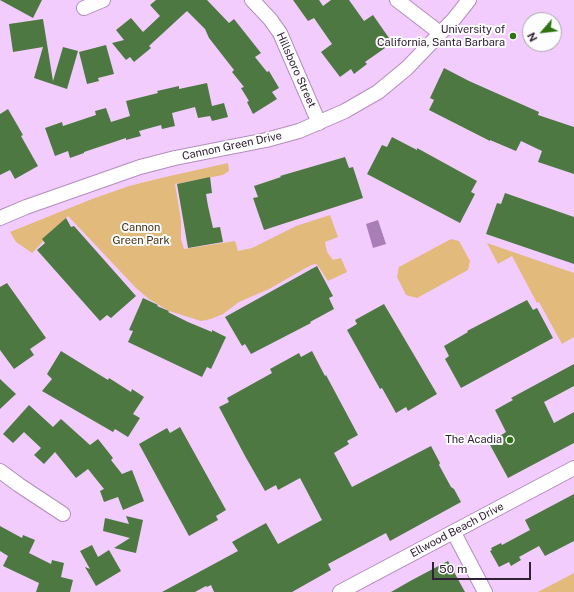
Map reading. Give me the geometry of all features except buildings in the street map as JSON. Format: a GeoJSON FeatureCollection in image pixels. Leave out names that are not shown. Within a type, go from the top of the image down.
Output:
{"type":"FeatureCollection","features":[{"type":"Feature","properties":{"kind":"street"},"geometry":{"type":"LineString","coordinates":[[84,8],[103,0]]}},
{"type":"Feature","properties":{"kind":"street","name":"Hillsboro Street"},"geometry":{"type":"LineString","coordinates":[[252,0],[270,19],[280,33],[319,123]]}},
{"type":"Feature","properties":{"kind":"street"},"geometry":{"type":"LineString","coordinates":[[397,0],[440,33]]}},
{"type":"Feature","properties":{"kind":"street","name":"Cannon Green Drive"},"geometry":{"type":"LineString","coordinates":[[0,218],[33,204],[140,167],[175,158],[266,140],[299,131],[345,111],[378,92],[407,68],[469,0]]}},
{"type":"Feature","properties":{"kind":"street","name":"Ellwood Beach Drive"},"geometry":{"type":"LineString","coordinates":[[340,592],[454,533],[574,468]]}},
{"type":"Feature","properties":{"kind":"street"},"geometry":{"type":"LineString","coordinates":[[0,471],[19,486],[63,514]]}},
{"type":"Feature","properties":{"kind":"street"},"geometry":{"type":"LineString","coordinates":[[454,533],[485,592]]}},
{"type":"Feature","properties":{"kind":"green space","name":"Cannon Green Park"},"geometry":{"type":"Polygon","coordinates":[[[228,163],[229,171],[223,175],[175,184],[181,220],[181,239],[184,249],[235,241],[238,251],[252,248],[296,226],[330,215],[338,237],[325,242],[327,252],[333,260],[341,258],[347,272],[328,281],[316,264],[311,265],[269,289],[239,302],[223,314],[201,321],[169,311],[149,299],[137,289],[68,216],[32,253],[16,242],[10,232],[92,199],[129,186],[228,163]]]}},
{"type":"Feature","properties":{"kind":"green space"},"geometry":{"type":"Polygon","coordinates":[[[451,239],[459,241],[470,261],[468,270],[417,298],[406,295],[397,277],[399,267],[451,239]]]}},
{"type":"Feature","properties":{"kind":"green space"},"geometry":{"type":"Polygon","coordinates":[[[487,243],[574,273],[574,337],[562,344],[539,302],[537,303],[512,256],[498,264],[487,243]]]}},
{"type":"Feature","properties":{"kind":"green space"},"geometry":{"type":"Polygon","coordinates":[[[574,573],[574,592],[538,592],[574,573]]]}},
{"type":"Feature","properties":{"kind":"shaded area"},"geometry":{"type":"Polygon","coordinates":[[[378,220],[386,244],[373,248],[366,224],[378,220]]]}},
{"type":"Feature","properties":{"kind":"place","name":"University of California, Santa Barbara"},"geometry":{"type":"Point","coordinates":[513,36]}},
{"type":"Feature","properties":{"kind":"place","name":"The Acadia"},"geometry":{"type":"Point","coordinates":[510,440]}}]}
